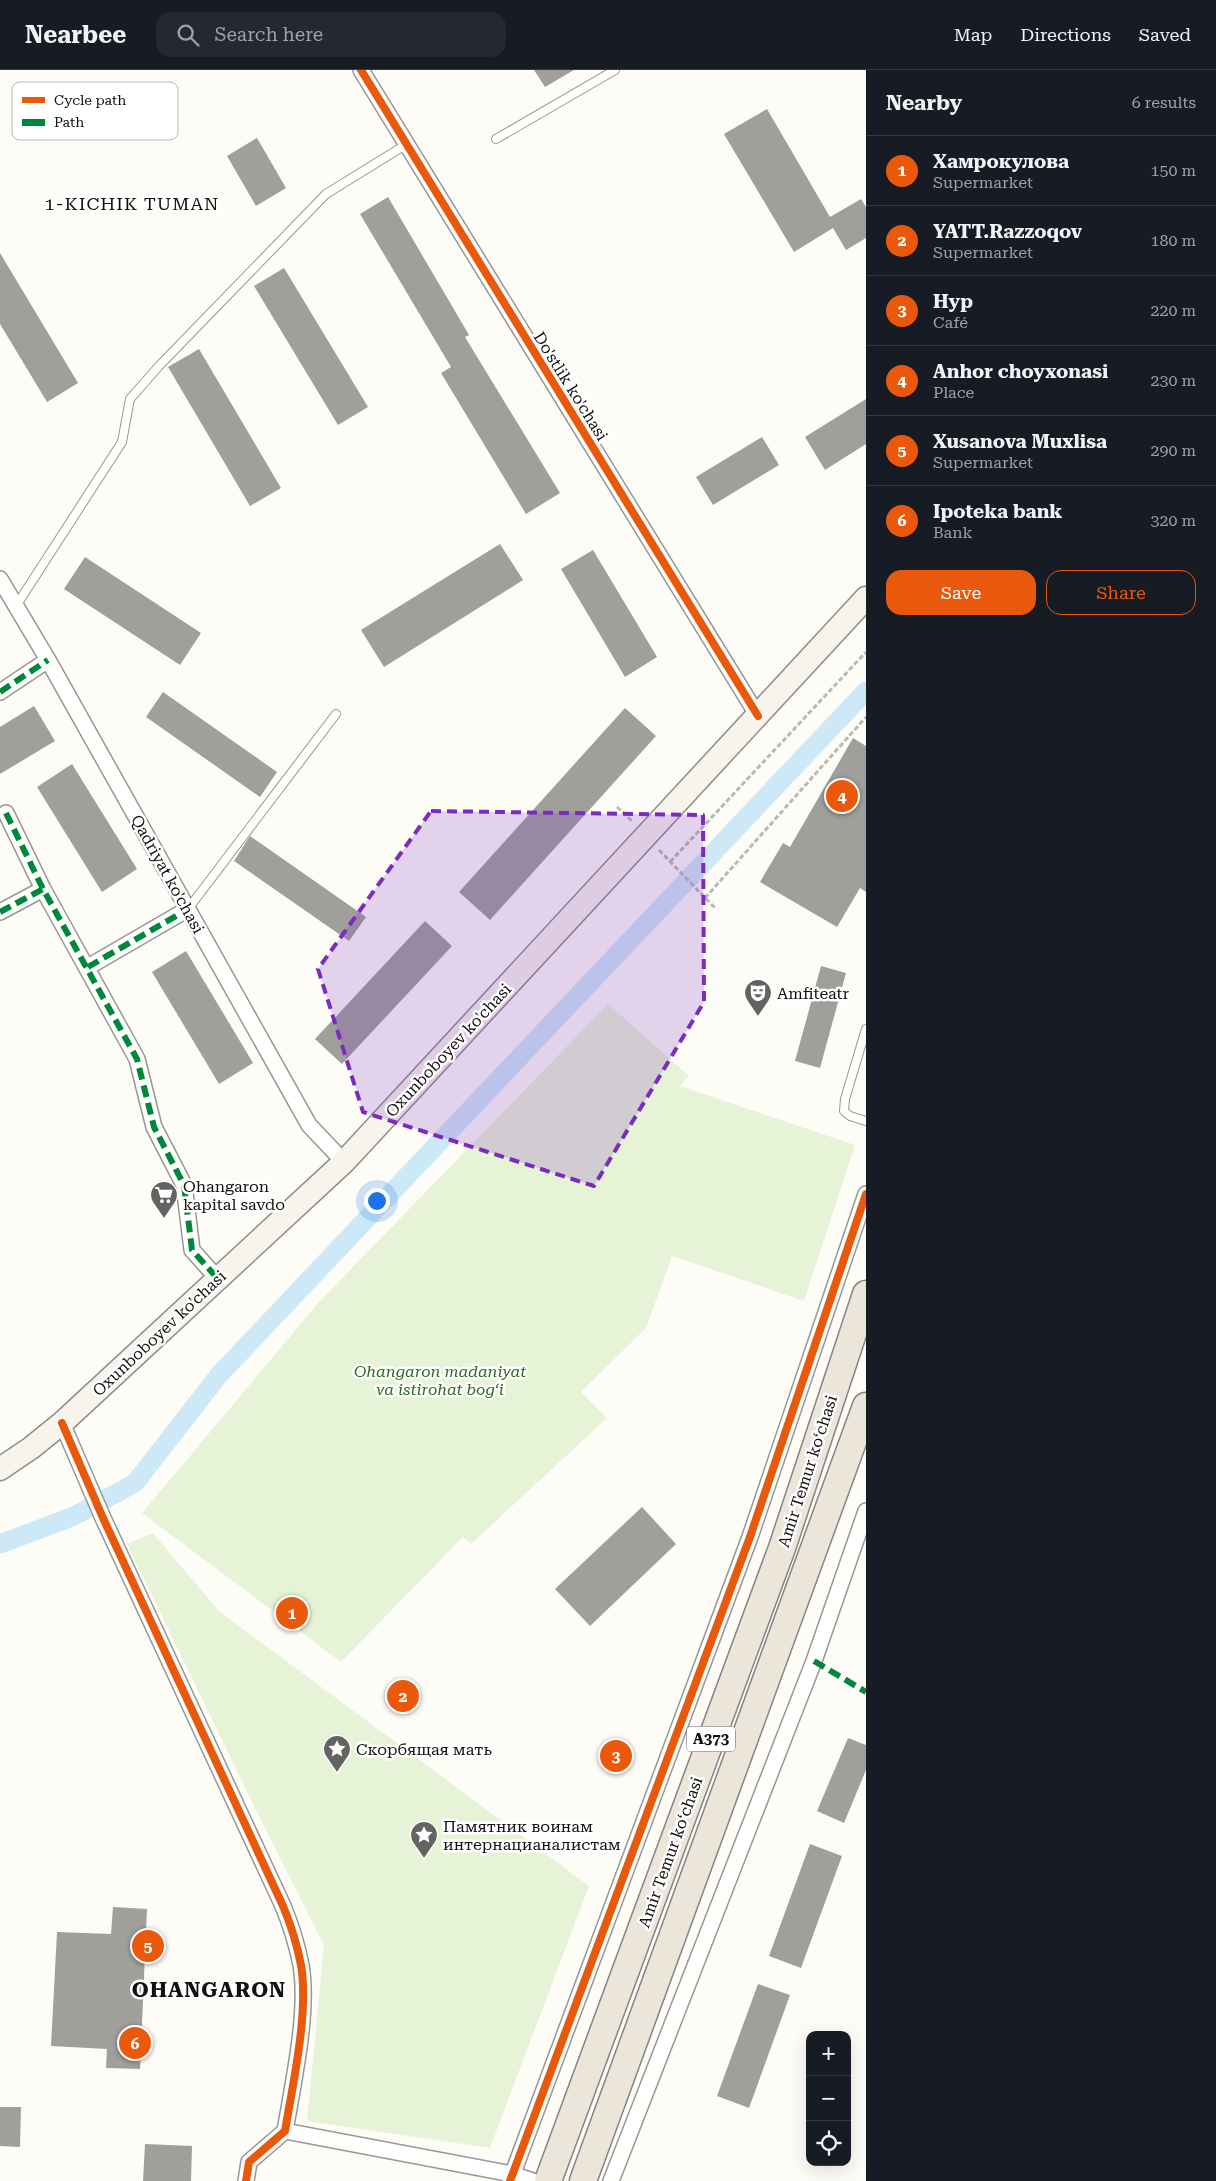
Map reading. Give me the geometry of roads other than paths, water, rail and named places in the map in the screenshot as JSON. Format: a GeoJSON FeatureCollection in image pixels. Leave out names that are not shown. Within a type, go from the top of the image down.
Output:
{"type":"FeatureCollection","features":[{"type":"Feature","properties":{"kind":"highway","name":"Amir Temur koʻchasi"},"geometry":{"type":"LineString","coordinates":[[548,2181],[782,1548],[866,1294]]}},
{"type":"Feature","properties":{"kind":"highway","name":"Amir Temur koʻchasi"},"geometry":{"type":"LineString","coordinates":[[583,2181],[863,1423]]}},
{"type":"Feature","properties":{"kind":"main road","name":"Oxunboboyev ko'chasi"},"geometry":{"type":"LineString","coordinates":[[0,1469],[31,1448],[62,1423],[344,1162],[866,598]]}},
{"type":"Feature","properties":{"kind":"street","name":"Do'stlik ko'chasi"},"geometry":{"type":"LineString","coordinates":[[361,70],[758,716]]}},
{"type":"Feature","properties":{"kind":"street","name":"Qadriyat ko'chasi"},"geometry":{"type":"LineString","coordinates":[[0,579],[48,660],[309,1125],[344,1162]]}},
{"type":"Feature","properties":{"kind":"street"},"geometry":{"type":"LineString","coordinates":[[0,692],[48,660]]}},
{"type":"Feature","properties":{"kind":"street"},"geometry":{"type":"LineString","coordinates":[[6,813],[43,889],[138,1059],[154,1127],[184,1185],[192,1250],[218,1278]]}},
{"type":"Feature","properties":{"kind":"street"},"geometry":{"type":"LineString","coordinates":[[0,912],[43,889]]}},
{"type":"Feature","properties":{"kind":"street"},"geometry":{"type":"LineString","coordinates":[[88,967],[188,909]]}},
{"type":"Feature","properties":{"kind":"street"},"geometry":{"type":"LineString","coordinates":[[511,2178],[750,1537],[866,1194]]}},
{"type":"Feature","properties":{"kind":"street"},"geometry":{"type":"LineString","coordinates":[[62,1423],[103,1518],[283,1906],[294,1935],[302,1967],[300,2037],[285,2130],[250,2162],[246,2181]]}},
{"type":"Feature","properties":{"kind":"street"},"geometry":{"type":"LineString","coordinates":[[611,2181],[814,1661],[866,1511]]}},
{"type":"Feature","properties":{"kind":"street"},"geometry":{"type":"LineString","coordinates":[[285,2130],[533,2181]]}},
{"type":"Feature","properties":{"kind":"lane"},"geometry":{"type":"LineString","coordinates":[[496,139],[615,70]]}},
{"type":"Feature","properties":{"kind":"lane"},"geometry":{"type":"LineString","coordinates":[[16,606],[122,442],[130,399],[159,366],[326,194],[406,144]]}},
{"type":"Feature","properties":{"kind":"lane"},"geometry":{"type":"LineString","coordinates":[[188,909],[336,714]]}},
{"type":"Feature","properties":{"kind":"lane"},"geometry":{"type":"LineString","coordinates":[[866,1029],[845,1099],[844,1111],[850,1116],[866,1121]]}},
{"type":"Feature","properties":{"kind":"waterway"},"geometry":{"type":"LineString","coordinates":[[0,1544],[74,1516],[135,1483],[219,1375],[866,691]]}},
{"type":"Feature","properties":{"kind":"place","name":"Anhor choyxonasi"},"geometry":{"type":"Point","coordinates":[842,796]}},
{"type":"Feature","properties":{"kind":"place","name":"Amfiteatr"},"geometry":{"type":"Point","coordinates":[758,1017]}},
{"type":"Feature","properties":{"kind":"place","name":"Ohangaron kapital savdo"},"geometry":{"type":"Point","coordinates":[164,1219]}},
{"type":"Feature","properties":{"kind":"place","name":"Хамрокулова"},"geometry":{"type":"Point","coordinates":[292,1613]}},
{"type":"Feature","properties":{"kind":"place","name":"YATT.Razzoqov"},"geometry":{"type":"Point","coordinates":[403,1696]}},
{"type":"Feature","properties":{"kind":"place","name":"Нур"},"geometry":{"type":"Point","coordinates":[616,1756]}},
{"type":"Feature","properties":{"kind":"place","name":"Скорбящая мать"},"geometry":{"type":"Point","coordinates":[337,1773]}},
{"type":"Feature","properties":{"kind":"place","name":"Памятник воинам интернацианалистам"},"geometry":{"type":"Point","coordinates":[424,1859]}},
{"type":"Feature","properties":{"kind":"place","name":"Xusanova Muxlisa"},"geometry":{"type":"Point","coordinates":[148,1946]}},
{"type":"Feature","properties":{"kind":"place","name":"Ipoteka bank"},"geometry":{"type":"Point","coordinates":[135,2043]}},
{"type":"Feature","properties":{"kind":"district","name":"1-KICHIK TUMAN"},"geometry":{"type":"Point","coordinates":[132,204]}},
{"type":"Feature","properties":{"kind":"district","name":"OHANGARON"},"geometry":{"type":"Point","coordinates":[209,1990]}},
{"type":"Feature","properties":{"kind":"park label","name":"Ohangaron madaniyat va istirohat bogʻi"},"geometry":{"type":"Point","coordinates":[440,1380]}}]}
